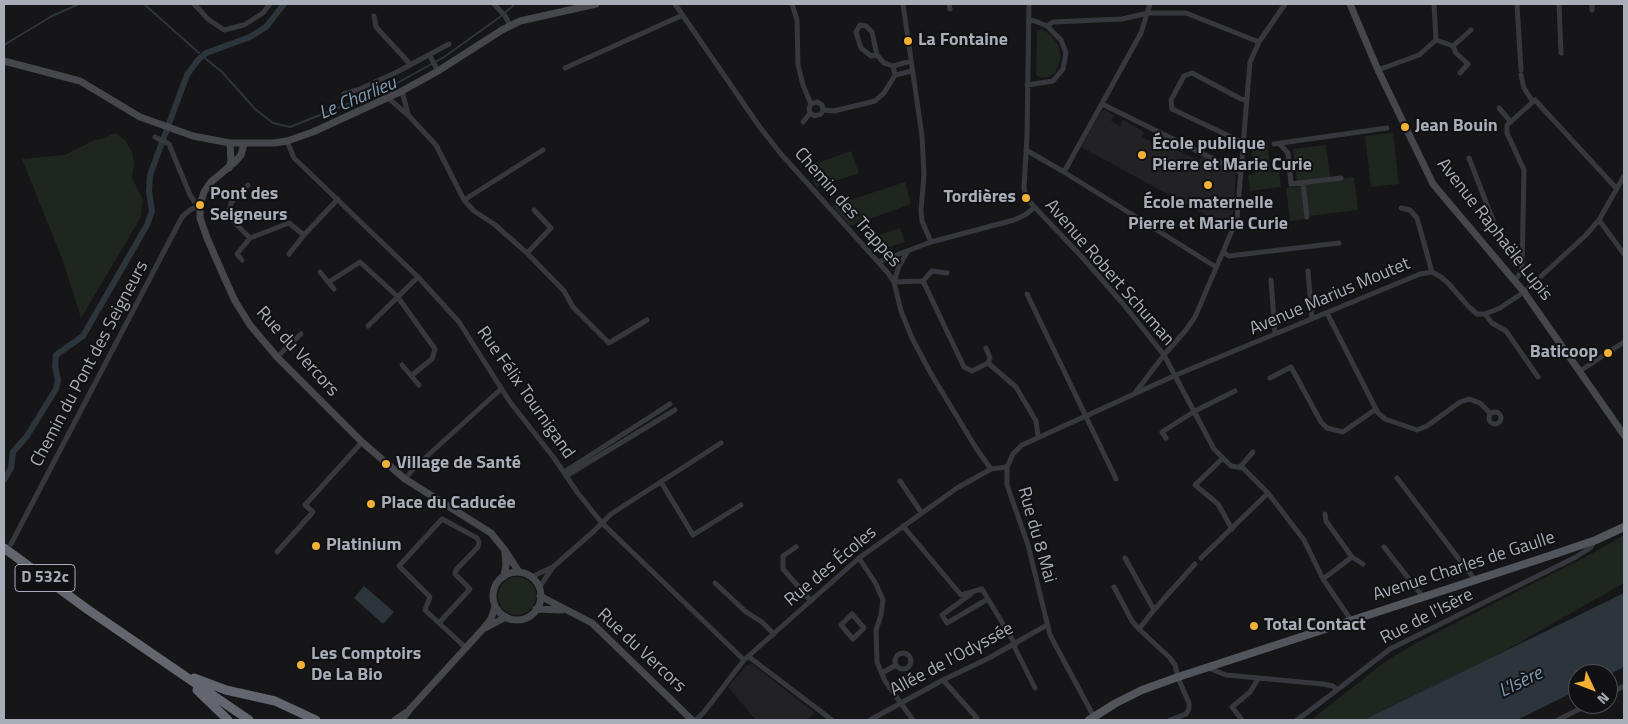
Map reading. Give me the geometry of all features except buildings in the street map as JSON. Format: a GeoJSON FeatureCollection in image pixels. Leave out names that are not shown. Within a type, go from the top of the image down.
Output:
{"type":"FeatureCollection","features":[{"type":"Feature","properties":{"kind":"highway","name":"D 532c"},"geometry":{"type":"LineString","coordinates":[[7,546],[87,608],[249,720]]}},
{"type":"Feature","properties":{"kind":"highway"},"geometry":{"type":"LineString","coordinates":[[166,664],[228,720]]}},
{"type":"Feature","properties":{"kind":"highway"},"geometry":{"type":"LineString","coordinates":[[166,664],[208,684],[275,701],[316,720]]}},
{"type":"Feature","properties":{"kind":"main road","name":"Avenue Charles de Gaulle"},"geometry":{"type":"LineString","coordinates":[[1091,719],[1142,690],[1178,677],[1596,540],[1624,527]]}},
{"type":"Feature","properties":{"kind":"street"},"geometry":{"type":"LineString","coordinates":[[194,4],[208,19],[224,30],[244,25],[263,13],[270,4]]}},
{"type":"Feature","properties":{"kind":"street"},"geometry":{"type":"LineString","coordinates":[[494,4],[510,25]]}},
{"type":"Feature","properties":{"kind":"street"},"geometry":{"type":"LineString","coordinates":[[344,94],[360,89],[410,64],[434,63],[528,18],[591,4]]}},
{"type":"Feature","properties":{"kind":"street","name":"Chemin des Trappes"},"geometry":{"type":"LineString","coordinates":[[675,4],[759,126],[781,154],[894,282],[901,311],[912,338],[930,372],[976,448],[991,468]]}},
{"type":"Feature","properties":{"kind":"street"},"geometry":{"type":"LineString","coordinates":[[792,4],[797,20],[798,65],[810,104],[810,113],[803,122]]}},
{"type":"Feature","properties":{"kind":"street"},"geometry":{"type":"LineString","coordinates":[[903,4],[922,136],[924,175],[920,210],[931,242]]}},
{"type":"Feature","properties":{"kind":"street"},"geometry":{"type":"LineString","coordinates":[[1029,4],[1026,150],[1216,267]]}},
{"type":"Feature","properties":{"kind":"street"},"geometry":{"type":"LineString","coordinates":[[1064,172],[1141,33],[1150,4]]}},
{"type":"Feature","properties":{"kind":"street"},"geometry":{"type":"LineString","coordinates":[[1133,395],[1195,317],[1237,219],[1250,62],[1259,42],[1285,4]]}},
{"type":"Feature","properties":{"kind":"street","name":"Avenue Raphaële Lupis"},"geometry":{"type":"LineString","coordinates":[[1350,4],[1378,70],[1433,184],[1524,292],[1624,435]]}},
{"type":"Feature","properties":{"kind":"street"},"geometry":{"type":"LineString","coordinates":[[1434,4],[1436,40]]}},
{"type":"Feature","properties":{"kind":"street"},"geometry":{"type":"LineString","coordinates":[[1517,4],[1521,73],[1524,88],[1533,102]]}},
{"type":"Feature","properties":{"kind":"street"},"geometry":{"type":"LineString","coordinates":[[1559,4],[1561,53]]}},
{"type":"Feature","properties":{"kind":"street"},"geometry":{"type":"LineString","coordinates":[[1047,26],[1053,22],[1122,19],[1148,14],[1186,13],[1259,42]]}},
{"type":"Feature","properties":{"kind":"street"},"geometry":{"type":"LineString","coordinates":[[565,68],[683,15]]}},
{"type":"Feature","properties":{"kind":"street"},"geometry":{"type":"LineString","coordinates":[[374,16],[376,27],[410,64]]}},
{"type":"Feature","properties":{"kind":"street"},"geometry":{"type":"LineString","coordinates":[[1027,85],[1053,81],[1063,69],[1066,53],[1061,40],[1047,26],[1029,20]]}},
{"type":"Feature","properties":{"kind":"street"},"geometry":{"type":"LineString","coordinates":[[877,56],[872,56],[861,48],[856,32],[860,25],[866,26],[872,32],[877,56],[884,63],[893,66],[911,61]]}},
{"type":"Feature","properties":{"kind":"street"},"geometry":{"type":"LineString","coordinates":[[1452,46],[1471,30]]}},
{"type":"Feature","properties":{"kind":"street"},"geometry":{"type":"LineString","coordinates":[[1378,70],[1419,55],[1436,40]]}},
{"type":"Feature","properties":{"kind":"street"},"geometry":{"type":"LineString","coordinates":[[1436,40],[1452,46],[1456,53],[1468,64],[1460,73]]}},
{"type":"Feature","properties":{"kind":"street"},"geometry":{"type":"LineString","coordinates":[[5,64],[68,77],[92,88],[140,117],[193,136],[230,143],[259,144],[286,141],[313,132],[402,92],[434,63],[449,44]]}},
{"type":"Feature","properties":{"kind":"street"},"geometry":{"type":"LineString","coordinates":[[823,110],[834,111],[875,101],[884,93],[895,75],[893,66]]}},
{"type":"Feature","properties":{"kind":"street"},"geometry":{"type":"LineString","coordinates":[[895,75],[912,71]]}},
{"type":"Feature","properties":{"kind":"street"},"geometry":{"type":"LineString","coordinates":[[1244,143],[1172,109],[1171,100],[1184,76],[1192,73],[1246,100]]}},
{"type":"Feature","properties":{"kind":"street"},"geometry":{"type":"LineString","coordinates":[[402,92],[408,115]]}},
{"type":"Feature","properties":{"kind":"street"},"geometry":{"type":"LineString","coordinates":[[388,98],[408,115],[436,146],[464,200],[474,211],[494,224],[527,253],[564,291],[573,307],[609,343],[648,320]]}},
{"type":"Feature","properties":{"kind":"street"},"geometry":{"type":"LineString","coordinates":[[1514,281],[1522,271],[1524,170],[1507,132],[1507,125],[1535,100],[1617,189]]}},
{"type":"Feature","properties":{"kind":"street"},"geometry":{"type":"LineString","coordinates":[[810,104],[817,102],[822,105],[823,110]]}},
{"type":"Feature","properties":{"kind":"street"},"geometry":{"type":"LineString","coordinates":[[1102,104],[1240,172]]}},
{"type":"Feature","properties":{"kind":"street"},"geometry":{"type":"LineString","coordinates":[[1499,108],[1511,122]]}},
{"type":"Feature","properties":{"kind":"street"},"geometry":{"type":"LineString","coordinates":[[810,113],[815,116],[821,114],[823,110]]}},
{"type":"Feature","properties":{"kind":"street"},"geometry":{"type":"LineString","coordinates":[[1341,178],[1291,184],[1288,153],[1277,144],[1388,128]]}},
{"type":"Feature","properties":{"kind":"street"},"geometry":{"type":"LineString","coordinates":[[154,137],[169,144],[190,195],[200,205],[207,187],[241,155],[244,144]]}},
{"type":"Feature","properties":{"kind":"street","name":"Rue Félix Tournigand"},"geometry":{"type":"LineString","coordinates":[[286,141],[294,158],[418,277],[459,322],[501,388],[565,474],[576,492],[602,522],[746,658],[832,720]]}},
{"type":"Feature","properties":{"kind":"street"},"geometry":{"type":"LineString","coordinates":[[228,168],[231,161],[230,143]]}},
{"type":"Feature","properties":{"kind":"street"},"geometry":{"type":"LineString","coordinates":[[464,200],[543,150]]}},
{"type":"Feature","properties":{"kind":"street","name":"Avenue Robert Schuman"},"geometry":{"type":"LineString","coordinates":[[1026,150],[1024,188],[1026,198],[1082,257],[1164,355],[1214,448],[1223,458]]}},
{"type":"Feature","properties":{"kind":"street"},"geometry":{"type":"LineString","coordinates":[[1469,158],[1494,223],[1522,264]]}},
{"type":"Feature","properties":{"kind":"street"},"geometry":{"type":"LineString","coordinates":[[1485,314],[1500,308],[1524,292],[1586,235],[1599,220],[1624,176]]}},
{"type":"Feature","properties":{"kind":"street"},"geometry":{"type":"LineString","coordinates":[[1304,182],[1307,217]]}},
{"type":"Feature","properties":{"kind":"street"},"geometry":{"type":"LineString","coordinates":[[248,185],[231,203],[229,212],[234,222],[250,238]]}},
{"type":"Feature","properties":{"kind":"street"},"geometry":{"type":"LineString","coordinates":[[289,254],[338,199]]}},
{"type":"Feature","properties":{"kind":"street","name":"Rue du Vercors"},"geometry":{"type":"LineString","coordinates":[[200,205],[200,218],[204,231],[235,301],[250,325],[277,357],[362,442],[405,479],[492,533],[519,572]]}},
{"type":"Feature","properties":{"kind":"street","name":"Chemin du Pont des Seigneurs"},"geometry":{"type":"LineString","coordinates":[[7,546],[182,217],[200,205]]}},
{"type":"Feature","properties":{"kind":"street"},"geometry":{"type":"LineString","coordinates":[[878,262],[931,242],[1014,220],[1034,208]]}},
{"type":"Feature","properties":{"kind":"street"},"geometry":{"type":"LineString","coordinates":[[1401,208],[1410,210],[1417,218],[1432,272]]}},
{"type":"Feature","properties":{"kind":"street"},"geometry":{"type":"LineString","coordinates":[[527,253],[551,228],[534,210]]}},
{"type":"Feature","properties":{"kind":"street"},"geometry":{"type":"LineString","coordinates":[[1599,220],[1624,254]]}},
{"type":"Feature","properties":{"kind":"street"},"geometry":{"type":"LineString","coordinates":[[242,260],[237,254],[250,238],[289,224],[304,235]]}},
{"type":"Feature","properties":{"kind":"street"},"geometry":{"type":"LineString","coordinates":[[1223,252],[1229,256],[1339,243]]}},
{"type":"Feature","properties":{"kind":"street"},"geometry":{"type":"LineString","coordinates":[[908,251],[898,266],[894,282],[923,281],[932,270],[947,273]]}},
{"type":"Feature","properties":{"kind":"street"},"geometry":{"type":"LineString","coordinates":[[329,282],[360,262],[397,296],[434,349],[432,359],[411,376]]}},
{"type":"Feature","properties":{"kind":"street"},"geometry":{"type":"LineString","coordinates":[[1308,271],[1312,319]]}},
{"type":"Feature","properties":{"kind":"street"},"geometry":{"type":"LineString","coordinates":[[320,272],[334,289]]}},
{"type":"Feature","properties":{"kind":"street","name":"Avenue Marius Moutet"},"geometry":{"type":"LineString","coordinates":[[1133,395],[1176,375],[1420,274],[1432,272],[1448,283],[1474,312],[1485,314],[1492,323],[1506,331],[1538,377]]}},
{"type":"Feature","properties":{"kind":"street"},"geometry":{"type":"LineString","coordinates":[[368,326],[418,277]]}},
{"type":"Feature","properties":{"kind":"street"},"geometry":{"type":"LineString","coordinates":[[1271,280],[1276,334]]}},
{"type":"Feature","properties":{"kind":"street"},"geometry":{"type":"LineString","coordinates":[[923,281],[964,367],[972,371],[988,362],[990,358],[986,348]]}},
{"type":"Feature","properties":{"kind":"street"},"geometry":{"type":"LineString","coordinates":[[1027,294],[1116,479]]}},
{"type":"Feature","properties":{"kind":"street"},"geometry":{"type":"LineString","coordinates":[[1327,313],[1376,409],[1385,419],[1417,430],[1427,426],[1460,402],[1469,399],[1480,403],[1490,413]]}},
{"type":"Feature","properties":{"kind":"street"},"geometry":{"type":"LineString","coordinates":[[277,357],[300,334]]}},
{"type":"Feature","properties":{"kind":"street"},"geometry":{"type":"LineString","coordinates":[[1580,371],[1624,342]]}},
{"type":"Feature","properties":{"kind":"street"},"geometry":{"type":"LineString","coordinates":[[988,362],[1016,386],[1036,420],[1038,436]]}},
{"type":"Feature","properties":{"kind":"street"},"geometry":{"type":"LineString","coordinates":[[402,365],[419,385]]}},
{"type":"Feature","properties":{"kind":"street"},"geometry":{"type":"LineString","coordinates":[[1270,378],[1291,367],[1321,422],[1327,428],[1343,432],[1376,409]]}},
{"type":"Feature","properties":{"kind":"street"},"geometry":{"type":"LineString","coordinates":[[405,479],[415,467],[501,388]]}},
{"type":"Feature","properties":{"kind":"street"},"geometry":{"type":"LineString","coordinates":[[1166,438],[1162,432],[1195,411],[1235,391]]}},
{"type":"Feature","properties":{"kind":"street","name":"Rue du 8 Mai"},"geometry":{"type":"LineString","coordinates":[[1091,719],[1046,625],[1028,546],[1007,485],[1007,466],[1013,454],[1022,445],[1038,436],[1133,395]]}},
{"type":"Feature","properties":{"kind":"street"},"geometry":{"type":"LineString","coordinates":[[565,474],[670,404]]}},
{"type":"Feature","properties":{"kind":"street"},"geometry":{"type":"LineString","coordinates":[[565,474],[674,410]]}},
{"type":"Feature","properties":{"kind":"street"},"geometry":{"type":"LineString","coordinates":[[277,552],[313,512],[305,505],[362,442]]}},
{"type":"Feature","properties":{"kind":"street"},"geometry":{"type":"LineString","coordinates":[[539,588],[553,567],[611,514],[721,443]]}},
{"type":"Feature","properties":{"kind":"street"},"geometry":{"type":"LineString","coordinates":[[1240,467],[1253,452]]}},
{"type":"Feature","properties":{"kind":"street"},"geometry":{"type":"LineString","coordinates":[[1232,529],[1218,504],[1195,485],[1223,458],[1231,466],[1243,468],[1268,493],[1304,540],[1323,579],[1351,620]]}},
{"type":"Feature","properties":{"kind":"street","name":"Rue des Écoles"},"geometry":{"type":"LineString","coordinates":[[694,720],[704,712],[746,658],[859,558],[957,488],[991,468],[1007,466]]}},
{"type":"Feature","properties":{"kind":"street"},"geometry":{"type":"LineString","coordinates":[[1397,478],[1475,580]]}},
{"type":"Feature","properties":{"kind":"street"},"geometry":{"type":"LineString","coordinates":[[900,481],[922,512]]}},
{"type":"Feature","properties":{"kind":"street"},"geometry":{"type":"LineString","coordinates":[[661,482],[693,535],[741,505]]}},
{"type":"Feature","properties":{"kind":"street"},"geometry":{"type":"LineString","coordinates":[[1200,558],[1268,493]]}},
{"type":"Feature","properties":{"kind":"street"},"geometry":{"type":"LineString","coordinates":[[1326,514],[1326,521],[1352,557],[1363,564]]}},
{"type":"Feature","properties":{"kind":"street"},"geometry":{"type":"LineString","coordinates":[[460,528],[467,516]]}},
{"type":"Feature","properties":{"kind":"street"},"geometry":{"type":"LineString","coordinates":[[440,623],[470,589],[455,574],[456,570],[478,547],[479,542],[477,538],[442,519],[399,566],[430,597],[425,610],[466,648]]}},
{"type":"Feature","properties":{"kind":"street"},"geometry":{"type":"LineString","coordinates":[[902,526],[961,595],[982,589],[1015,644],[1015,648],[1035,688]]}},
{"type":"Feature","properties":{"kind":"street","name":"Rue de l'Isère"},"geometry":{"type":"LineString","coordinates":[[1297,720],[1390,649],[1576,557],[1590,548],[1596,540]]}},
{"type":"Feature","properties":{"kind":"street"},"geometry":{"type":"LineString","coordinates":[[796,547],[783,556],[783,570],[810,601]]}},
{"type":"Feature","properties":{"kind":"street"},"geometry":{"type":"LineString","coordinates":[[1384,547],[1423,597]]}},
{"type":"Feature","properties":{"kind":"street"},"geometry":{"type":"LineString","coordinates":[[504,548],[506,565],[504,576]]}},
{"type":"Feature","properties":{"kind":"street"},"geometry":{"type":"LineString","coordinates":[[1323,579],[1352,557]]}},
{"type":"Feature","properties":{"kind":"street"},"geometry":{"type":"LineString","coordinates":[[859,558],[876,584],[883,600],[876,630],[877,662],[899,703],[913,720]]}},
{"type":"Feature","properties":{"kind":"street"},"geometry":{"type":"LineString","coordinates":[[1124,558],[1154,610]]}},
{"type":"Feature","properties":{"kind":"street"},"geometry":{"type":"LineString","coordinates":[[1139,629],[1195,564]]}},
{"type":"Feature","properties":{"kind":"street"},"geometry":{"type":"LineString","coordinates":[[531,577],[553,567]]}},
{"type":"Feature","properties":{"kind":"street"},"geometry":{"type":"LineString","coordinates":[[519,572],[531,577],[539,588],[540,596],[536,610],[528,617],[517,620],[506,617],[496,607],[494,590],[504,576],[519,572]]}},
{"type":"Feature","properties":{"kind":"street"},"geometry":{"type":"LineString","coordinates":[[715,583],[746,612],[762,622],[774,634]]}},
{"type":"Feature","properties":{"kind":"street"},"geometry":{"type":"LineString","coordinates":[[1114,588],[1132,621],[1175,665],[1190,709],[1186,714],[1170,720]]}},
{"type":"Feature","properties":{"kind":"street"},"geometry":{"type":"LineString","coordinates":[[975,591],[942,615],[947,623],[988,599]]}},
{"type":"Feature","properties":{"kind":"street","name":"Rue du Vercors"},"geometry":{"type":"LineString","coordinates":[[540,596],[592,623],[694,720]]}},
{"type":"Feature","properties":{"kind":"street"},"geometry":{"type":"LineString","coordinates":[[402,720],[483,629],[491,619],[496,607]]}},
{"type":"Feature","properties":{"kind":"street","name":"Rue du Vercors"},"geometry":{"type":"LineString","coordinates":[[536,610],[565,610]]}},
{"type":"Feature","properties":{"kind":"street"},"geometry":{"type":"LineString","coordinates":[[864,628],[853,639],[841,625],[852,614],[864,628],[876,630]]}},
{"type":"Feature","properties":{"kind":"street"},"geometry":{"type":"LineString","coordinates":[[483,629],[506,617]]}},
{"type":"Feature","properties":{"kind":"street","name":"Allée de l'Odyssée"},"geometry":{"type":"LineString","coordinates":[[870,720],[899,703],[1015,644],[1046,625]]}},
{"type":"Feature","properties":{"kind":"street"},"geometry":{"type":"LineString","coordinates":[[882,673],[896,665]]}},
{"type":"Feature","properties":{"kind":"street"},"geometry":{"type":"LineString","coordinates":[[1210,666],[1211,669],[1218,673],[1258,679],[1323,684],[1333,686],[1337,690]]}},
{"type":"Feature","properties":{"kind":"street"},"geometry":{"type":"LineString","coordinates":[[1242,720],[1232,707],[1250,692],[1258,679]]}},
{"type":"Feature","properties":{"kind":"street"},"geometry":{"type":"LineString","coordinates":[[943,680],[977,718],[974,720]]}},
{"type":"Feature","properties":{"kind":"street"},"geometry":{"type":"LineString","coordinates":[[395,720],[410,709]]}},
{"type":"Feature","properties":{"kind":"street"},"geometry":{"type":"LineString","coordinates":[[1558,720],[1570,714]]}},
{"type":"Feature","properties":{"kind":"shaded area"},"geometry":{"type":"Polygon","coordinates":[[[1037,30],[1043,30],[1051,35],[1059,46],[1061,58],[1055,73],[1048,77],[1041,78],[1036,75],[1037,30]]]}},
{"type":"Feature","properties":{"kind":"shaded area","name":"École publique Pierre et Marie Curie"},"geometry":{"type":"Polygon","coordinates":[[[1105,110],[1114,115],[1111,121],[1120,126],[1123,120],[1144,132],[1142,137],[1165,149],[1167,145],[1199,161],[1202,156],[1236,173],[1233,212],[1228,227],[1081,147],[1101,111],[1105,110]]]}},
{"type":"Feature","properties":{"kind":"shaded area"},"geometry":{"type":"Polygon","coordinates":[[[116,133],[125,140],[132,152],[134,163],[132,178],[143,200],[141,217],[81,318],[63,261],[22,159],[65,155],[95,140],[106,138],[116,133]]]}},
{"type":"Feature","properties":{"kind":"shaded area"},"geometry":{"type":"Polygon","coordinates":[[[1393,133],[1399,184],[1371,187],[1365,136],[1393,133]]]}},
{"type":"Feature","properties":{"kind":"shaded area"},"geometry":{"type":"Polygon","coordinates":[[[1267,140],[1271,172],[1279,172],[1281,187],[1250,191],[1248,175],[1255,174],[1251,142],[1267,140]]]}},
{"type":"Feature","properties":{"kind":"shaded area"},"geometry":{"type":"Polygon","coordinates":[[[1326,145],[1330,178],[1297,182],[1293,149],[1326,145]]]}},
{"type":"Feature","properties":{"kind":"shaded area"},"geometry":{"type":"Polygon","coordinates":[[[851,151],[859,173],[816,187],[809,166],[851,151]]]}},
{"type":"Feature","properties":{"kind":"shaded area"},"geometry":{"type":"Polygon","coordinates":[[[1354,177],[1358,210],[1308,216],[1305,183],[1354,177]]]}},
{"type":"Feature","properties":{"kind":"shaded area"},"geometry":{"type":"Polygon","coordinates":[[[905,182],[911,204],[850,226],[832,206],[905,182]]]}},
{"type":"Feature","properties":{"kind":"shaded area"},"geometry":{"type":"Polygon","coordinates":[[[1303,186],[1306,219],[1290,221],[1286,188],[1303,186]]]}},
{"type":"Feature","properties":{"kind":"shaded area"},"geometry":{"type":"Polygon","coordinates":[[[900,228],[905,242],[880,250],[876,236],[900,228]]]}},
{"type":"Feature","properties":{"kind":"shaded area"},"geometry":{"type":"Polygon","coordinates":[[[1624,535],[1624,583],[1383,720],[1311,720],[1386,661],[1418,642],[1591,554],[1624,535]]]}},
{"type":"Feature","properties":{"kind":"shaded area"},"geometry":{"type":"Polygon","coordinates":[[[517,577],[531,582],[536,596],[531,610],[517,615],[503,610],[498,596],[503,582],[517,577]]]}},
{"type":"Feature","properties":{"kind":"shaded area"},"geometry":{"type":"Polygon","coordinates":[[[752,664],[815,713],[806,720],[756,720],[728,687],[747,665],[752,664]]]}},
{"type":"Feature","properties":{"kind":"water"},"geometry":{"type":"Polygon","coordinates":[[[364,586],[394,612],[383,624],[354,598],[364,586]]]}},
{"type":"Feature","properties":{"kind":"water","name":"L'Isère"},"geometry":{"type":"Polygon","coordinates":[[[1624,593],[1624,667],[1618,670],[1618,664],[1568,664],[1568,695],[1517,720],[1364,720],[1624,593]]]}},
{"type":"Feature","properties":{"kind":"waterway","name":"Le Charlieu"},"geometry":{"type":"LineString","coordinates":[[4,45],[52,16],[79,4]]}},
{"type":"Feature","properties":{"kind":"waterway","name":"Le Charlieu"},"geometry":{"type":"LineString","coordinates":[[144,4],[199,53]]}},
{"type":"Feature","properties":{"kind":"waterway"},"geometry":{"type":"LineString","coordinates":[[4,480],[11,468],[13,452],[27,436],[56,389],[58,380],[55,366],[56,355],[83,336],[147,225],[152,211],[149,191],[150,175],[187,75],[206,53],[250,37],[266,27],[284,4]]}},
{"type":"Feature","properties":{"kind":"waterway","name":"Le Charlieu"},"geometry":{"type":"LineString","coordinates":[[206,59],[222,72],[255,109],[273,123],[290,127],[390,87],[444,57],[515,4]]}},
{"type":"Feature","properties":{"kind":"place","name":"La Fontaine"},"geometry":{"type":"Point","coordinates":[908,41]}},
{"type":"Feature","properties":{"kind":"place","name":"Jean Bouin"},"geometry":{"type":"Point","coordinates":[1405,127]}},
{"type":"Feature","properties":{"kind":"place","name":"École publique Pierre et Marie Curie"},"geometry":{"type":"Point","coordinates":[1142,155]}},
{"type":"Feature","properties":{"kind":"place","name":"École maternelle Pierre et Marie Curie"},"geometry":{"type":"Point","coordinates":[1208,185]}},
{"type":"Feature","properties":{"kind":"place","name":"Tordières"},"geometry":{"type":"Point","coordinates":[1026,198]}},
{"type":"Feature","properties":{"kind":"place","name":"Pont des Seigneurs"},"geometry":{"type":"Point","coordinates":[200,205]}},
{"type":"Feature","properties":{"kind":"place","name":"Baticoop"},"geometry":{"type":"Point","coordinates":[1608,353]}},
{"type":"Feature","properties":{"kind":"place","name":"Village de Santé"},"geometry":{"type":"Point","coordinates":[386,464]}},
{"type":"Feature","properties":{"kind":"place","name":"Place du Caducée"},"geometry":{"type":"Point","coordinates":[371,504]}},
{"type":"Feature","properties":{"kind":"place","name":"Platinium"},"geometry":{"type":"Point","coordinates":[316,546]}},
{"type":"Feature","properties":{"kind":"place","name":"Total Contact"},"geometry":{"type":"Point","coordinates":[1254,626]}},
{"type":"Feature","properties":{"kind":"place","name":"Les Comptoirs De La Bio"},"geometry":{"type":"Point","coordinates":[301,665]}}]}
